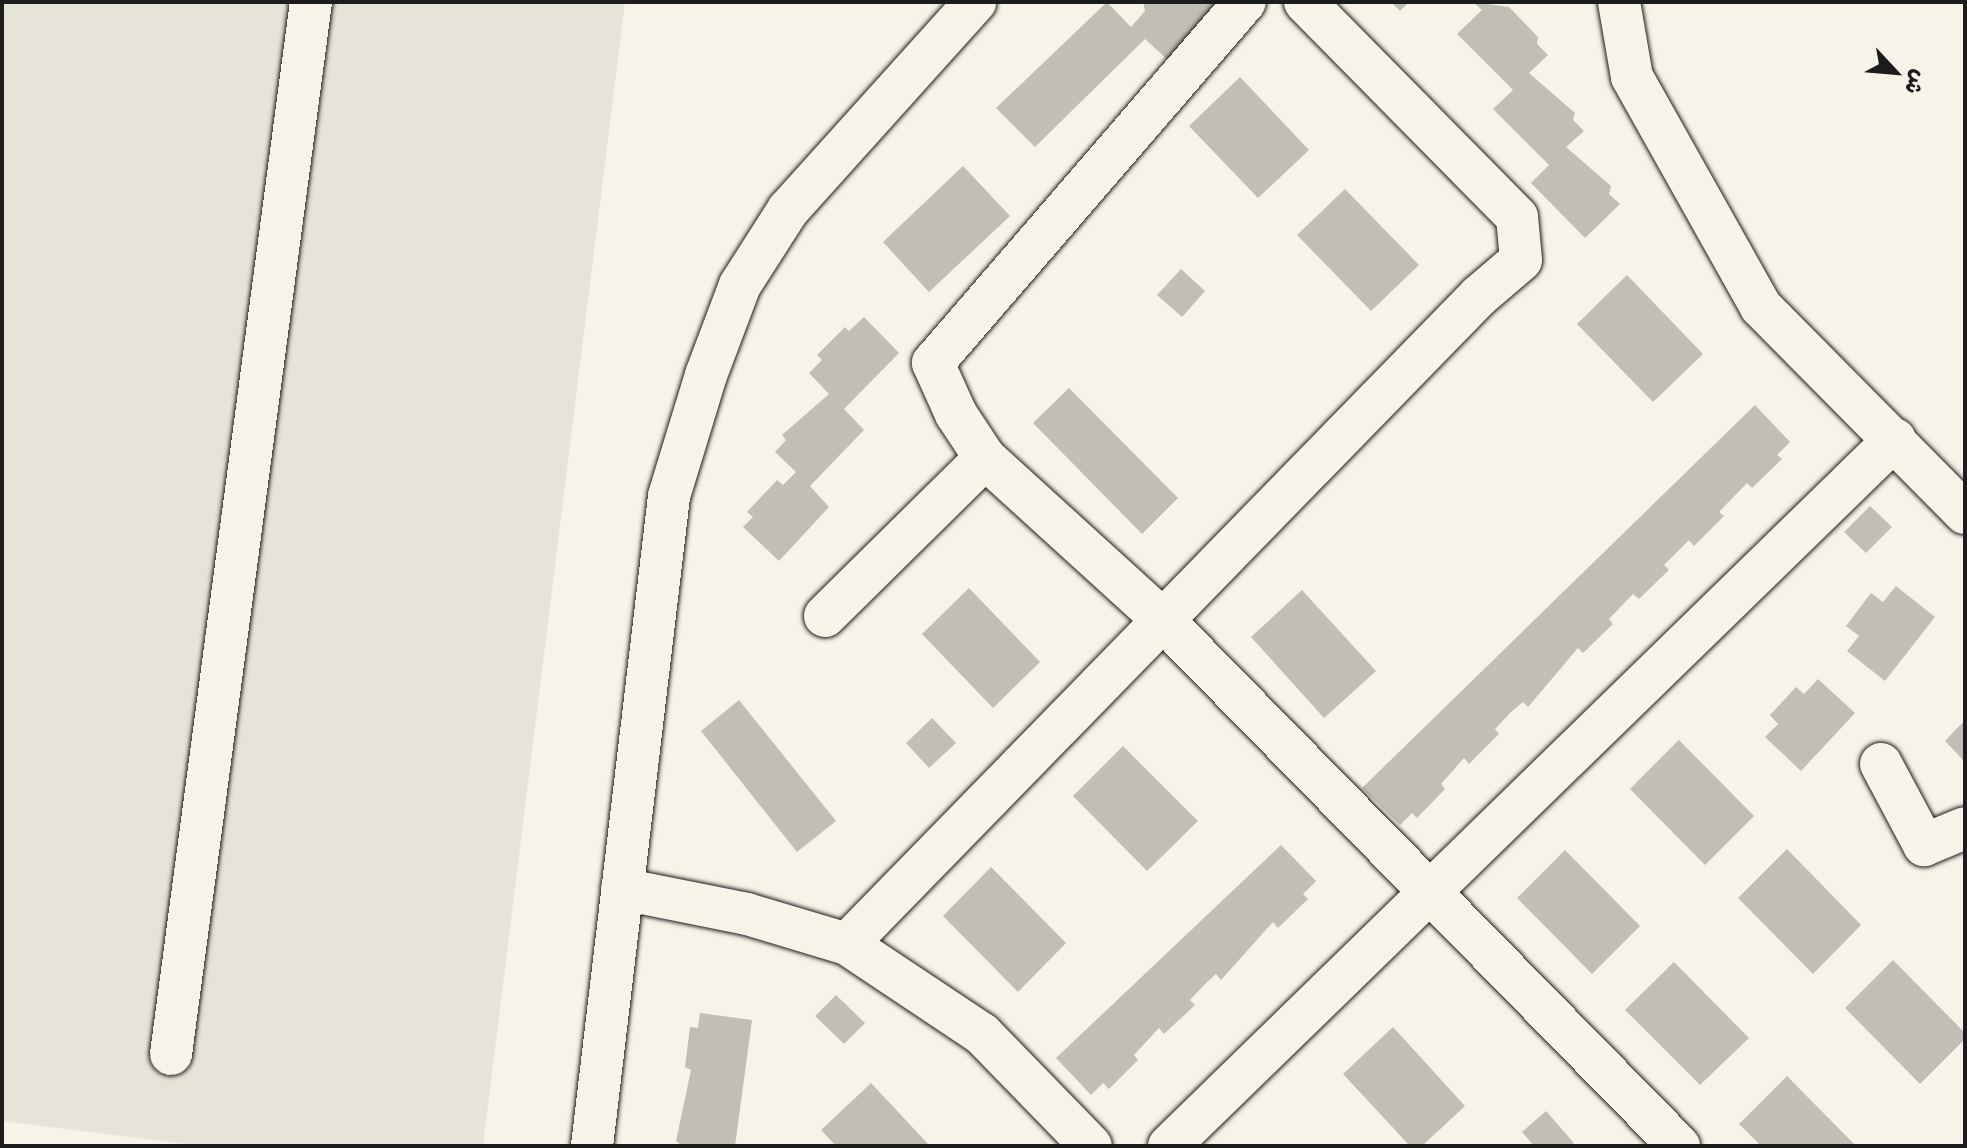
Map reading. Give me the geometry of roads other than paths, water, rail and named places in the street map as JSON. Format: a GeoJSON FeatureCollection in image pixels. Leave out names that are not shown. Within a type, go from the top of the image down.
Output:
{"type":"FeatureCollection","features":[{"type":"Feature","properties":{"kind":"street"},"geometry":{"type":"LineString","coordinates":[[171,1054],[311,2]]}},
{"type":"Feature","properties":{"kind":"street"},"geometry":{"type":"LineString","coordinates":[[592,1146],[669,496],[740,285],[788,210],[975,2]]}},
{"type":"Feature","properties":{"kind":"street"},"geometry":{"type":"LineString","coordinates":[[1245,2],[933,363],[956,414],[985,458],[1163,620],[1427,894],[1679,1146]]}},
{"type":"Feature","properties":{"kind":"street"},"geometry":{"type":"LineString","coordinates":[[847,944],[1479,296],[1521,260],[1517,217],[1305,2]]}},
{"type":"Feature","properties":{"kind":"street"},"geometry":{"type":"LineString","coordinates":[[1619,2],[1632,77],[1761,307],[1965,513]]}},
{"type":"Feature","properties":{"kind":"street"},"geometry":{"type":"LineString","coordinates":[[1169,1146],[1895,439]]}},
{"type":"Feature","properties":{"kind":"street"},"geometry":{"type":"LineString","coordinates":[[825,616],[985,458]]}},
{"type":"Feature","properties":{"kind":"street"},"geometry":{"type":"LineString","coordinates":[[1881,764],[1924,845],[1965,828]]}},
{"type":"Feature","properties":{"kind":"street"},"geometry":{"type":"LineString","coordinates":[[622,889],[747,914],[847,944],[982,1034],[1091,1146]]}}]}
